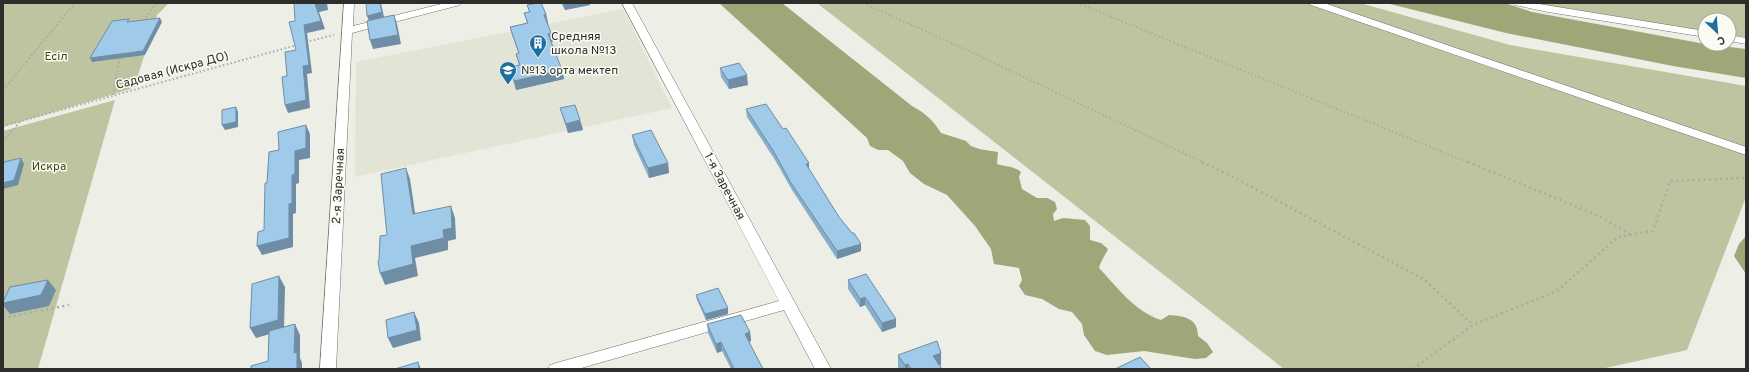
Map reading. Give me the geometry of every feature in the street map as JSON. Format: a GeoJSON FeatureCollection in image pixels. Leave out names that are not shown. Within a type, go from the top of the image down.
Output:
{"type":"FeatureCollection","features":[{"type":"Feature","properties":{"kind":"street","name":"2-я Заречная"},"geometry":{"type":"LineString","coordinates":[[328,369],[349,3]]}},
{"type":"Feature","properties":{"kind":"street"},"geometry":{"type":"LineString","coordinates":[[347,31],[457,3]]}},
{"type":"Feature","properties":{"kind":"street","name":"1-я Заречная"},"geometry":{"type":"LineString","coordinates":[[627,3],[823,369]]}},
{"type":"Feature","properties":{"kind":"street"},"geometry":{"type":"LineString","coordinates":[[1314,3],[1746,151]]}},
{"type":"Feature","properties":{"kind":"street"},"geometry":{"type":"LineString","coordinates":[[1518,3],[1697,33]]}},
{"type":"Feature","properties":{"kind":"street"},"geometry":{"type":"LineString","coordinates":[[556,369],[788,304]]}},
{"type":"Feature","properties":{"kind":"path"},"geometry":{"type":"LineString","coordinates":[[3,90],[75,3]]}},
{"type":"Feature","properties":{"kind":"path"},"geometry":{"type":"LineString","coordinates":[[144,22],[156,3]]}},
{"type":"Feature","properties":{"kind":"path"},"geometry":{"type":"LineString","coordinates":[[863,3],[967,50],[1237,179],[1425,280],[1473,325]]}},
{"type":"Feature","properties":{"kind":"path"},"geometry":{"type":"LineString","coordinates":[[1077,3],[1599,216],[1631,235]]}},
{"type":"Feature","properties":{"kind":"path","name":"Садовая (Искра ДО)"},"geometry":{"type":"LineString","coordinates":[[3,126],[347,31]]}},
{"type":"Feature","properties":{"kind":"path"},"geometry":{"type":"LineString","coordinates":[[113,95],[119,59],[123,52]]}},
{"type":"Feature","properties":{"kind":"path"},"geometry":{"type":"LineString","coordinates":[[3,141],[21,121]]}},
{"type":"Feature","properties":{"kind":"path"},"geometry":{"type":"LineString","coordinates":[[1413,369],[1473,325],[1557,291],[1618,237],[1653,231],[1670,181],[1746,178]]}},
{"type":"Feature","properties":{"kind":"path"},"geometry":{"type":"LineString","coordinates":[[3,318],[69,305]]}},
{"type":"Feature","properties":{"kind":"shaded area"},"geometry":{"type":"Polygon","coordinates":[[[719,3],[782,3],[912,106],[925,114],[935,124],[941,133],[966,141],[971,146],[979,149],[998,152],[997,164],[1013,168],[1021,172],[1019,177],[1022,189],[1037,198],[1047,198],[1055,202],[1057,209],[1053,214],[1054,221],[1063,218],[1085,220],[1090,226],[1090,240],[1101,243],[1108,249],[1099,268],[1127,298],[1143,311],[1161,320],[1169,315],[1189,319],[1196,325],[1198,336],[1207,343],[1213,352],[1206,358],[1195,359],[1144,351],[1107,355],[1095,351],[1084,335],[1082,324],[1072,312],[1059,309],[1042,299],[1025,295],[1019,286],[1022,280],[1019,268],[994,264],[991,249],[975,226],[947,195],[924,184],[910,173],[903,161],[888,150],[878,150],[870,146],[867,138],[719,3]]]}},
{"type":"Feature","properties":{"kind":"shaded area"},"geometry":{"type":"Polygon","coordinates":[[[1386,3],[1505,3],[1532,12],[1697,43],[1697,52],[1737,52],[1737,48],[1746,49],[1746,78],[1673,66],[1506,33],[1386,3]]]}},
{"type":"Feature","properties":{"kind":"shaded area","name":"№13 орта мектеп"},"geometry":{"type":"Polygon","coordinates":[[[623,9],[672,108],[355,177],[356,62],[623,9]]]}},
{"type":"Feature","properties":{"kind":"shaded area"},"geometry":{"type":"Polygon","coordinates":[[[1746,236],[1746,274],[1734,256],[1739,244],[1746,236]]]}},
{"type":"Feature","properties":{"kind":"green space","name":"Есіл"},"geometry":{"type":"Polygon","coordinates":[[[3,3],[169,3],[157,15],[134,88],[3,127],[3,3]]]}},
{"type":"Feature","properties":{"kind":"green space"},"geometry":{"type":"Polygon","coordinates":[[[817,3],[1360,3],[1510,45],[1746,86],[1746,197],[1687,350],[1601,369],[1284,369],[817,3]]]}},
{"type":"Feature","properties":{"kind":"green space"},"geometry":{"type":"Polygon","coordinates":[[[1533,3],[1746,3],[1746,37],[1737,36],[1737,12],[1697,12],[1697,30],[1533,3]]]}},
{"type":"Feature","properties":{"kind":"green space","name":"Искра"},"geometry":{"type":"Polygon","coordinates":[[[115,100],[38,369],[3,369],[3,131],[115,100]]]}},
{"type":"Feature","properties":{"kind":"building"},"geometry":{"type":"Polygon","coordinates":[[[294,3],[321,3],[315,4],[321,21],[304,25],[309,65],[303,66],[306,100],[285,105],[282,77],[287,76],[285,52],[296,50],[289,22],[295,21],[294,3]]]}},
{"type":"Feature","properties":{"kind":"building"},"geometry":{"type":"Polygon","coordinates":[[[366,3],[380,3],[382,12],[367,16],[366,3]]]}},
{"type":"Feature","properties":{"kind":"building","name":"Средняя школа №13"},"geometry":{"type":"Polygon","coordinates":[[[541,3],[546,14],[544,15],[551,33],[548,34],[562,70],[514,81],[509,67],[520,65],[516,54],[519,53],[510,27],[528,23],[524,13],[530,12],[527,5],[541,3]]]}},
{"type":"Feature","properties":{"kind":"building"},"geometry":{"type":"Polygon","coordinates":[[[394,15],[398,35],[370,40],[367,21],[394,15]]]}},
{"type":"Feature","properties":{"kind":"building"},"geometry":{"type":"Polygon","coordinates":[[[160,18],[143,51],[90,58],[112,21],[129,19],[127,22],[160,18]]]}},
{"type":"Feature","properties":{"kind":"building"},"geometry":{"type":"Polygon","coordinates":[[[739,63],[747,75],[728,80],[720,68],[739,63]]]}},
{"type":"Feature","properties":{"kind":"building"},"geometry":{"type":"Polygon","coordinates":[[[766,104],[783,129],[786,128],[809,163],[806,164],[839,217],[852,233],[854,233],[861,244],[837,251],[791,183],[774,152],[746,109],[766,104]]]}},
{"type":"Feature","properties":{"kind":"building"},"geometry":{"type":"Polygon","coordinates":[[[575,105],[580,120],[566,124],[560,108],[575,105]]]}},
{"type":"Feature","properties":{"kind":"building"},"geometry":{"type":"Polygon","coordinates":[[[236,107],[236,122],[222,125],[222,110],[236,107]]]}},
{"type":"Feature","properties":{"kind":"building"},"geometry":{"type":"Polygon","coordinates":[[[306,125],[306,148],[295,151],[295,174],[292,175],[292,203],[289,204],[289,238],[257,246],[258,232],[264,230],[265,183],[267,183],[269,152],[279,150],[278,132],[306,125]]]}},
{"type":"Feature","properties":{"kind":"building"},"geometry":{"type":"Polygon","coordinates":[[[651,130],[668,163],[648,168],[632,135],[651,130]]]}},
{"type":"Feature","properties":{"kind":"building"},"geometry":{"type":"Polygon","coordinates":[[[21,158],[14,180],[3,183],[4,162],[21,158]]]}},
{"type":"Feature","properties":{"kind":"building"},"geometry":{"type":"Polygon","coordinates":[[[406,168],[413,214],[451,206],[452,228],[443,230],[444,238],[411,246],[413,264],[380,273],[378,261],[380,236],[387,235],[381,174],[406,168]]]}},
{"type":"Feature","properties":{"kind":"building"},"geometry":{"type":"Polygon","coordinates":[[[866,274],[896,319],[882,323],[865,297],[860,299],[848,280],[866,274]]]}},
{"type":"Feature","properties":{"kind":"building"},"geometry":{"type":"Polygon","coordinates":[[[279,276],[278,320],[250,328],[252,284],[279,276]]]}},
{"type":"Feature","properties":{"kind":"building"},"geometry":{"type":"Polygon","coordinates":[[[48,280],[41,295],[3,303],[10,287],[48,280]]]}},
{"type":"Feature","properties":{"kind":"building"},"geometry":{"type":"Polygon","coordinates":[[[718,288],[728,308],[705,314],[696,295],[718,288]]]}},
{"type":"Feature","properties":{"kind":"building"},"geometry":{"type":"Polygon","coordinates":[[[414,312],[417,330],[388,338],[386,320],[414,312]]]}},
{"type":"Feature","properties":{"kind":"building"},"geometry":{"type":"Polygon","coordinates":[[[741,315],[750,332],[745,334],[763,369],[734,369],[721,342],[716,344],[707,324],[741,315]]]}},
{"type":"Feature","properties":{"kind":"building"},"geometry":{"type":"Polygon","coordinates":[[[295,324],[294,353],[297,352],[297,369],[251,369],[251,366],[268,361],[269,331],[295,324]]]}},
{"type":"Feature","properties":{"kind":"building"},"geometry":{"type":"Polygon","coordinates":[[[937,341],[941,353],[933,356],[942,369],[911,369],[908,364],[905,365],[898,355],[937,341]]]}},
{"type":"Feature","properties":{"kind":"building"},"geometry":{"type":"Polygon","coordinates":[[[1140,357],[1151,369],[1115,369],[1140,357]]]}},
{"type":"Feature","properties":{"kind":"building"},"geometry":{"type":"Polygon","coordinates":[[[418,362],[419,369],[395,369],[418,362]]]}},
{"type":"Feature","properties":{"kind":"place","name":"Средняя школа №13"},"geometry":{"type":"Point","coordinates":[538,58]}},
{"type":"Feature","properties":{"kind":"place","name":"№13 орта мектеп"},"geometry":{"type":"Point","coordinates":[508,85]}}]}
